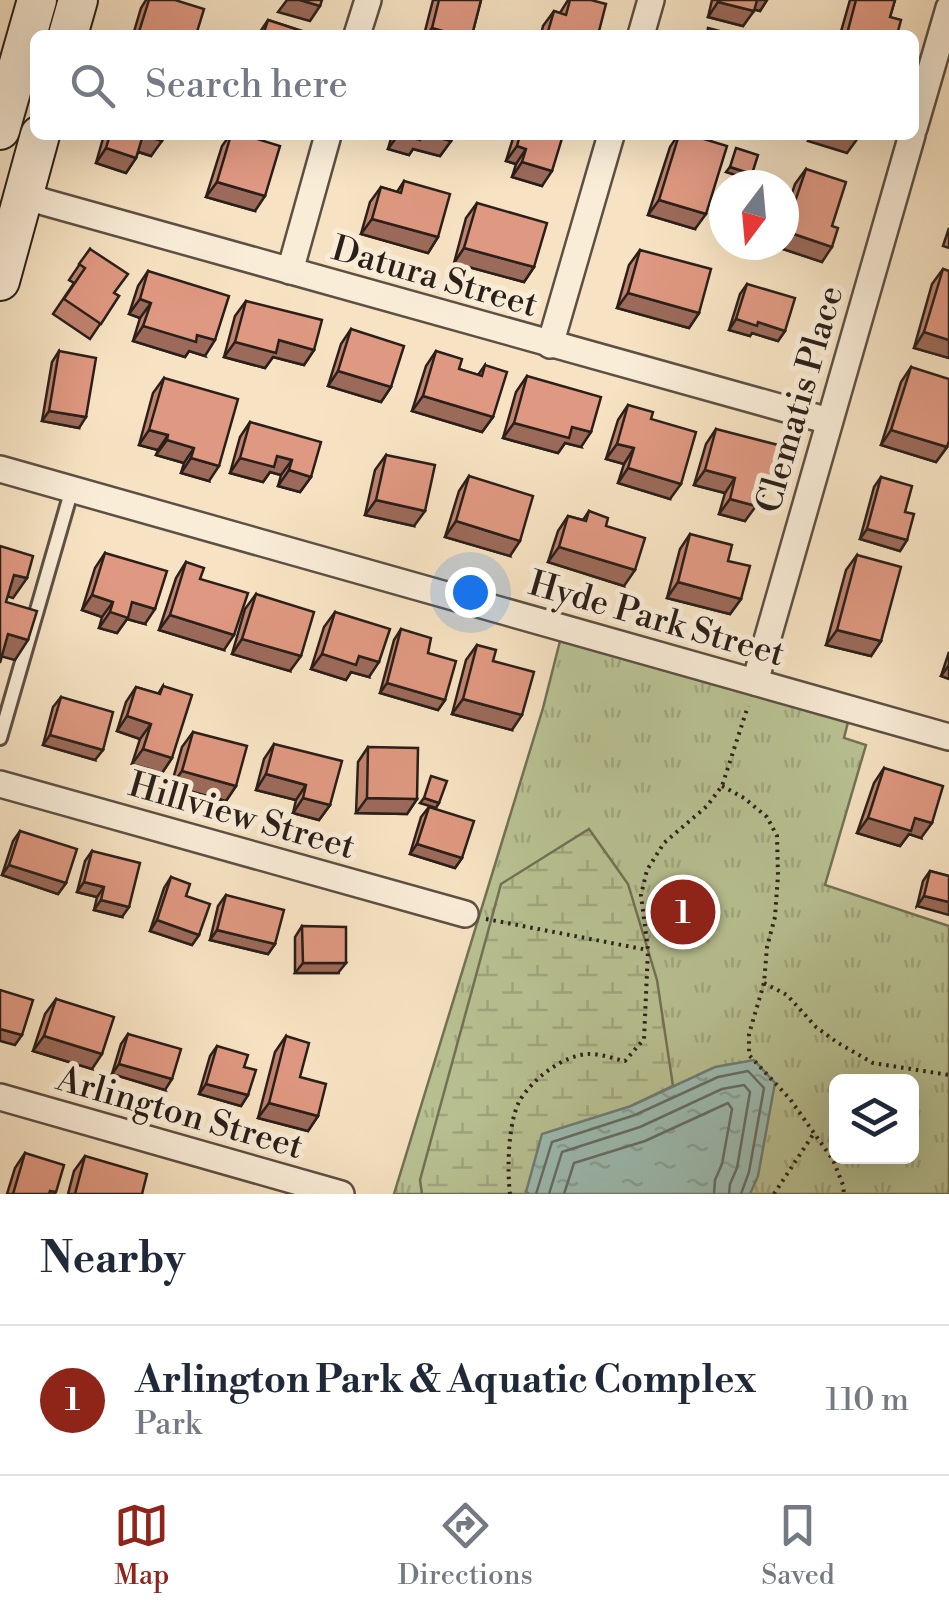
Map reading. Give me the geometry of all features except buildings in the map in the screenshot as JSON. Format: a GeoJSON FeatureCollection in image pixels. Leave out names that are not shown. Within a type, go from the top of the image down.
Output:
{"type":"FeatureCollection","features":[{"type":"Feature","properties":{"kind":"main road"},"geometry":{"type":"LineString","coordinates":[[0,130],[9,66],[38,0]]}},
{"type":"Feature","properties":{"kind":"main road"},"geometry":{"type":"LineString","coordinates":[[69,30],[78,0]]}},
{"type":"Feature","properties":{"kind":"main road"},"geometry":{"type":"LineString","coordinates":[[0,281],[39,140]]}},
{"type":"Feature","properties":{"kind":"street"},"geometry":{"type":"LineString","coordinates":[[359,30],[368,0]]}},
{"type":"Feature","properties":{"kind":"street"},"geometry":{"type":"LineString","coordinates":[[642,30],[651,0]]}},
{"type":"Feature","properties":{"kind":"street","name":"Clematis Place"},"geometry":{"type":"LineString","coordinates":[[919,111],[949,8]]}},
{"type":"Feature","properties":{"kind":"street"},"geometry":{"type":"LineString","coordinates":[[290,271],[327,140]]}},
{"type":"Feature","properties":{"kind":"street"},"geometry":{"type":"LineString","coordinates":[[550,345],[611,140]]}},
{"type":"Feature","properties":{"kind":"street","name":"Clematis Place"},"geometry":{"type":"LineString","coordinates":[[755,682],[911,140]]}},
{"type":"Feature","properties":{"kind":"street","name":"Datura Street"},"geometry":{"type":"LineString","coordinates":[[23,193],[829,421]]}},
{"type":"Feature","properties":{"kind":"street","name":"Hyde Park Street"},"geometry":{"type":"LineString","coordinates":[[0,469],[949,737]]}},
{"type":"Feature","properties":{"kind":"street","name":"Hillview Street"},"geometry":{"type":"LineString","coordinates":[[0,784],[465,914]]}},
{"type":"Feature","properties":{"kind":"street","name":"Arlington Street"},"geometry":{"type":"LineString","coordinates":[[0,1097],[340,1194]]}},
{"type":"Feature","properties":{"kind":"lane"},"geometry":{"type":"LineString","coordinates":[[0,738],[72,489]]}},
{"type":"Feature","properties":{"kind":"path"},"geometry":{"type":"LineString","coordinates":[[510,1194],[513,1122],[520,1100],[553,1064],[587,1054],[625,1061],[644,1038],[648,950],[641,895],[647,870],[664,843],[706,806],[722,786],[755,682]]}},
{"type":"Feature","properties":{"kind":"path"},"geometry":{"type":"LineString","coordinates":[[722,786],[767,817],[777,836],[776,903],[749,1055],[790,1099],[833,1160],[844,1194]]}},
{"type":"Feature","properties":{"kind":"path"},"geometry":{"type":"LineString","coordinates":[[465,914],[648,950]]}},
{"type":"Feature","properties":{"kind":"path"},"geometry":{"type":"LineString","coordinates":[[764,983],[788,995],[816,1027],[873,1064],[949,1075]]}},
{"type":"Feature","properties":{"kind":"path"},"geometry":{"type":"LineString","coordinates":[[774,1194],[814,1133]]}},
{"type":"Feature","properties":{"kind":"green space"},"geometry":{"type":"Polygon","coordinates":[[[560,641],[848,722],[844,738],[866,745],[825,885],[949,926],[949,1194],[394,1194],[560,641]]]}},
{"type":"Feature","properties":{"kind":"green space"},"geometry":{"type":"Polygon","coordinates":[[[589,829],[628,884],[657,980],[673,1086],[631,1106],[526,1191],[530,1194],[422,1194],[420,1180],[501,884],[589,829]]]}},
{"type":"Feature","properties":{"kind":"water"},"geometry":{"type":"Polygon","coordinates":[[[754,1060],[775,1083],[758,1176],[750,1194],[526,1192],[542,1134],[631,1106],[715,1067],[754,1060]]]}},
{"type":"Feature","properties":{"kind":"place","name":"Arlington Park & Aquatic Complex"},"geometry":{"type":"Point","coordinates":[683,912]}}]}
